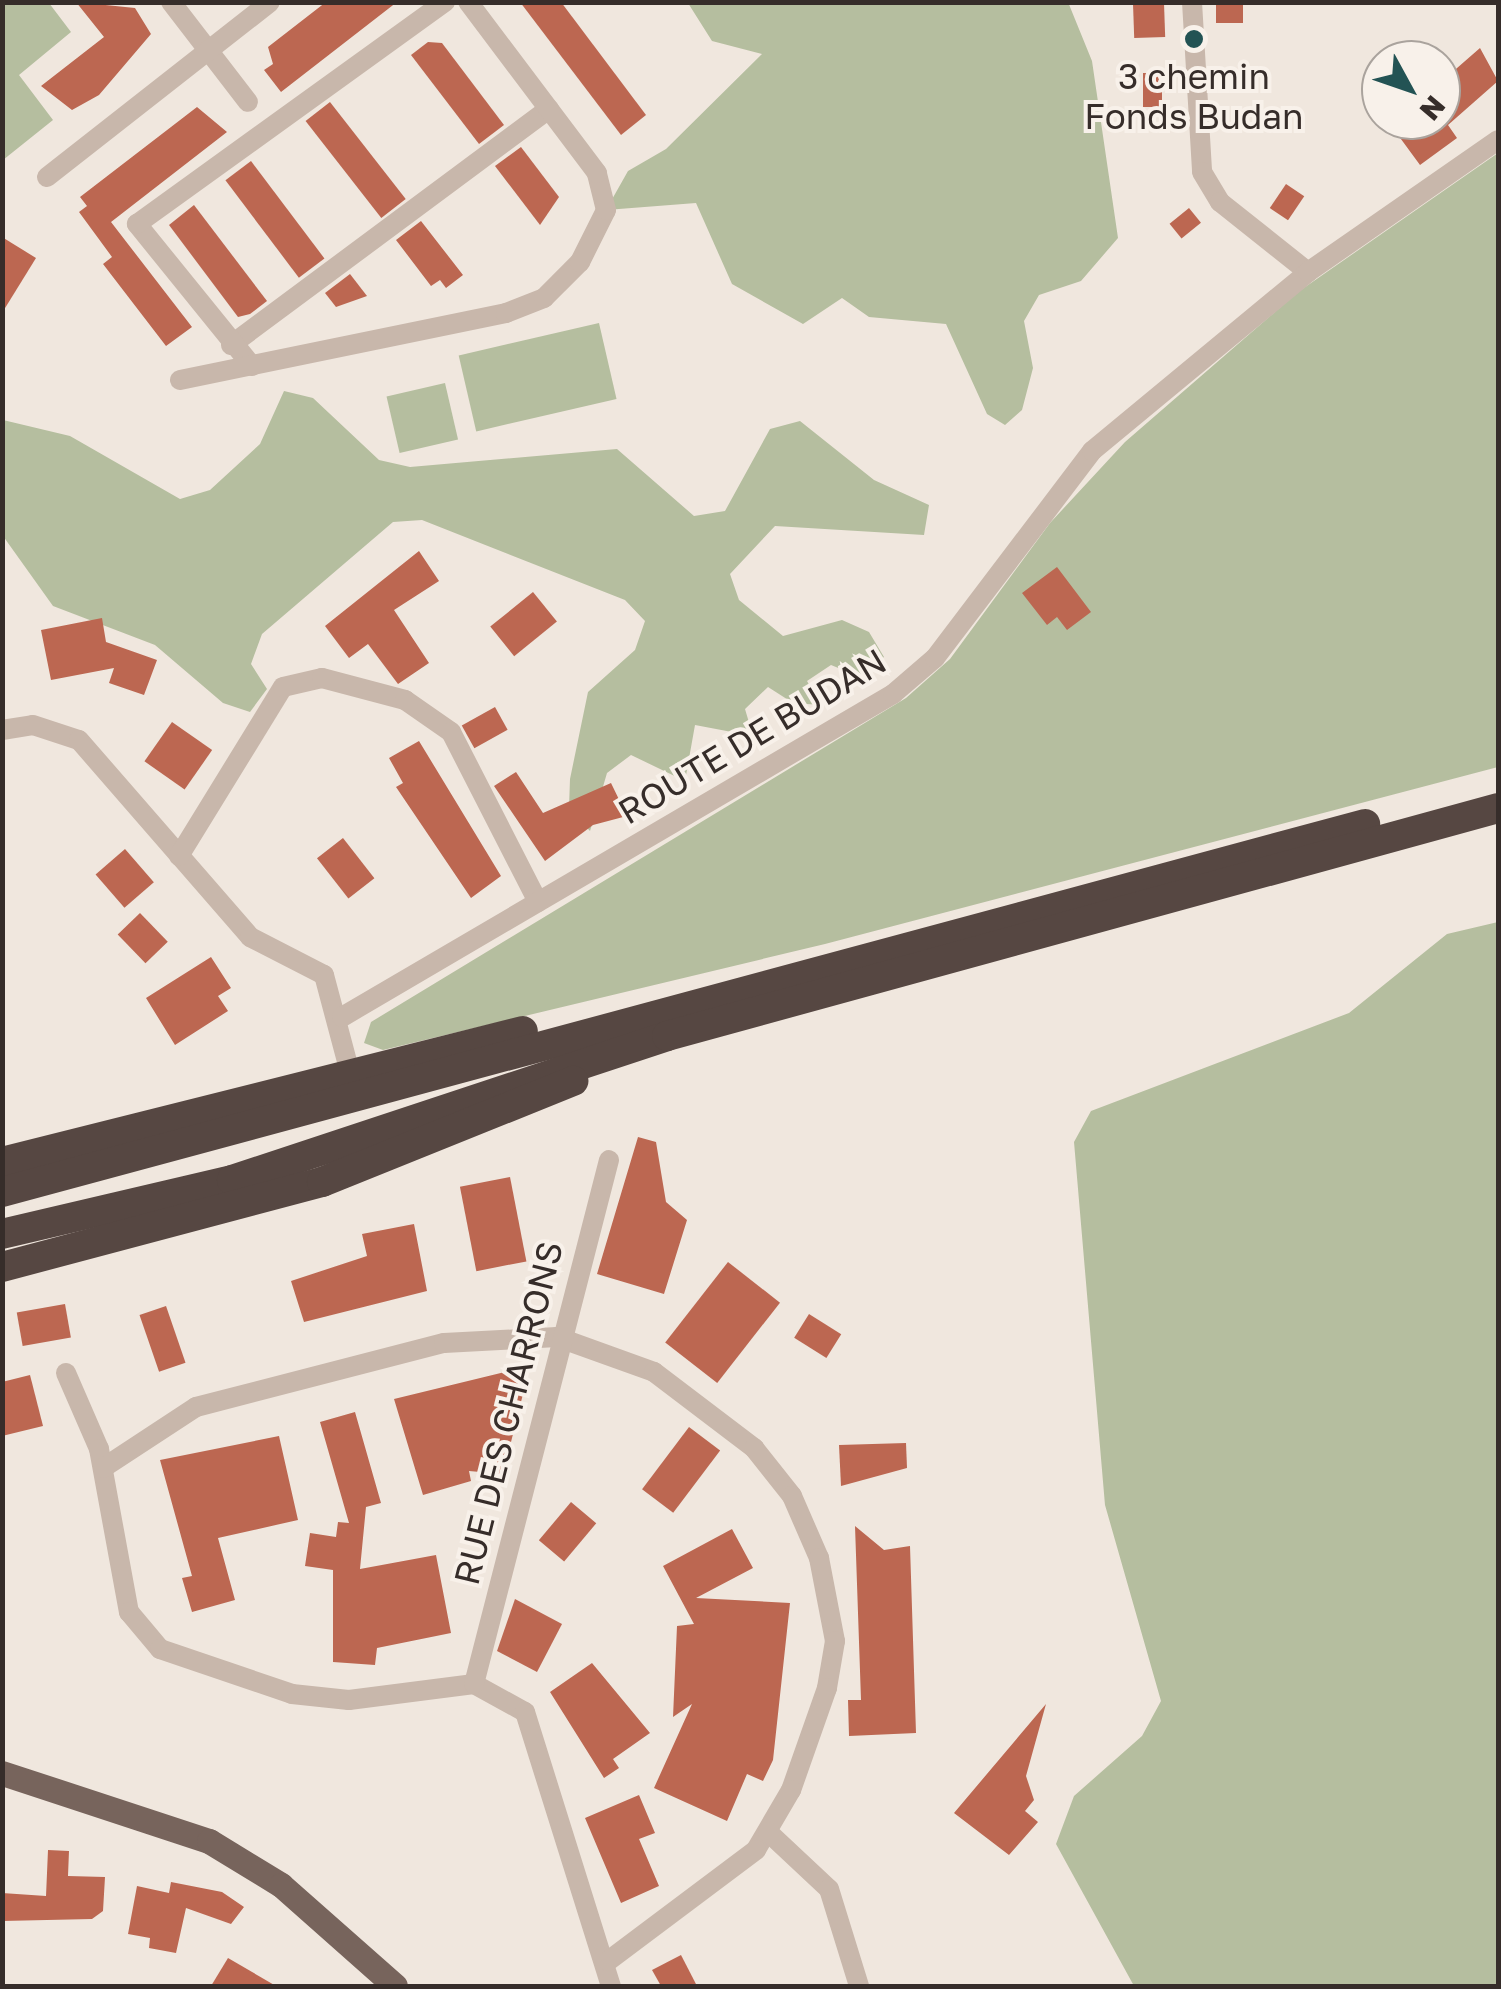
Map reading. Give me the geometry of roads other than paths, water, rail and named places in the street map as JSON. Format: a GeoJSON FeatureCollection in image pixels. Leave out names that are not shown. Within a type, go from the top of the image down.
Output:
{"type":"FeatureCollection","features":[{"type":"Feature","properties":{"kind":"highway"},"geometry":{"type":"LineString","coordinates":[[2,1234],[232,1180],[663,1023],[1498,789]]}},
{"type":"Feature","properties":{"kind":"highway"},"geometry":{"type":"LineString","coordinates":[[2,1192],[1498,808]]}},
{"type":"Feature","properties":{"kind":"highway"},"geometry":{"type":"LineString","coordinates":[[2,1162],[349,1069],[613,1012],[663,1023]]}},
{"type":"Feature","properties":{"kind":"highway"},"geometry":{"type":"LineString","coordinates":[[2,1267],[412,1150],[663,1023]]}},
{"type":"Feature","properties":{"kind":"main road"},"geometry":{"type":"LineString","coordinates":[[2,1774],[210,1840],[281,1885],[395,1986]]}},
{"type":"Feature","properties":{"kind":"street"},"geometry":{"type":"LineString","coordinates":[[171,2],[248,102]]}},
{"type":"Feature","properties":{"kind":"street"},"geometry":{"type":"LineString","coordinates":[[47,177],[270,2]]}},
{"type":"Feature","properties":{"kind":"street"},"geometry":{"type":"LineString","coordinates":[[252,366],[231,345],[137,224],[445,2]]}},
{"type":"Feature","properties":{"kind":"street"},"geometry":{"type":"LineString","coordinates":[[180,380],[544,298],[580,262],[606,210],[591,160],[468,2]]}},
{"type":"Feature","properties":{"kind":"street"},"geometry":{"type":"LineString","coordinates":[[1192,2],[1202,172],[1220,202],[1308,272]]}},
{"type":"Feature","properties":{"kind":"street"},"geometry":{"type":"LineString","coordinates":[[231,345],[549,109]]}},
{"type":"Feature","properties":{"kind":"street","name":"ROUTE DE BUDAN"},"geometry":{"type":"LineString","coordinates":[[342,1016],[917,674],[1092,451],[1308,272],[1498,140]]}},
{"type":"Feature","properties":{"kind":"street"},"geometry":{"type":"LineString","coordinates":[[179,856],[283,686],[322,678],[404,700],[451,732],[538,902]]}},
{"type":"Feature","properties":{"kind":"street"},"geometry":{"type":"LineString","coordinates":[[2,730],[33,726],[79,740],[250,936],[324,976],[342,1016],[349,1069]]}},
{"type":"Feature","properties":{"kind":"street","name":"RUE DES CHARRONS"},"geometry":{"type":"LineString","coordinates":[[474,1684],[557,1337],[609,1160]]}},
{"type":"Feature","properties":{"kind":"street"},"geometry":{"type":"LineString","coordinates":[[104,1468],[196,1406],[444,1344],[557,1337],[654,1372],[723,1419],[792,1496],[819,1558],[835,1641],[827,1688],[768,1832],[683,1913],[608,1961]]}},
{"type":"Feature","properties":{"kind":"street"},"geometry":{"type":"LineString","coordinates":[[66,1373],[104,1468],[129,1612],[160,1649],[292,1694],[349,1700],[474,1684],[525,1712],[536,1733],[608,1961],[611,1986]]}},
{"type":"Feature","properties":{"kind":"street"},"geometry":{"type":"LineString","coordinates":[[768,1832],[829,1888],[858,1986]]}},
{"type":"Feature","properties":{"kind":"place","name":"3 chemin Fonds Budan"},"geometry":{"type":"Point","coordinates":[1194,39]}}]}
